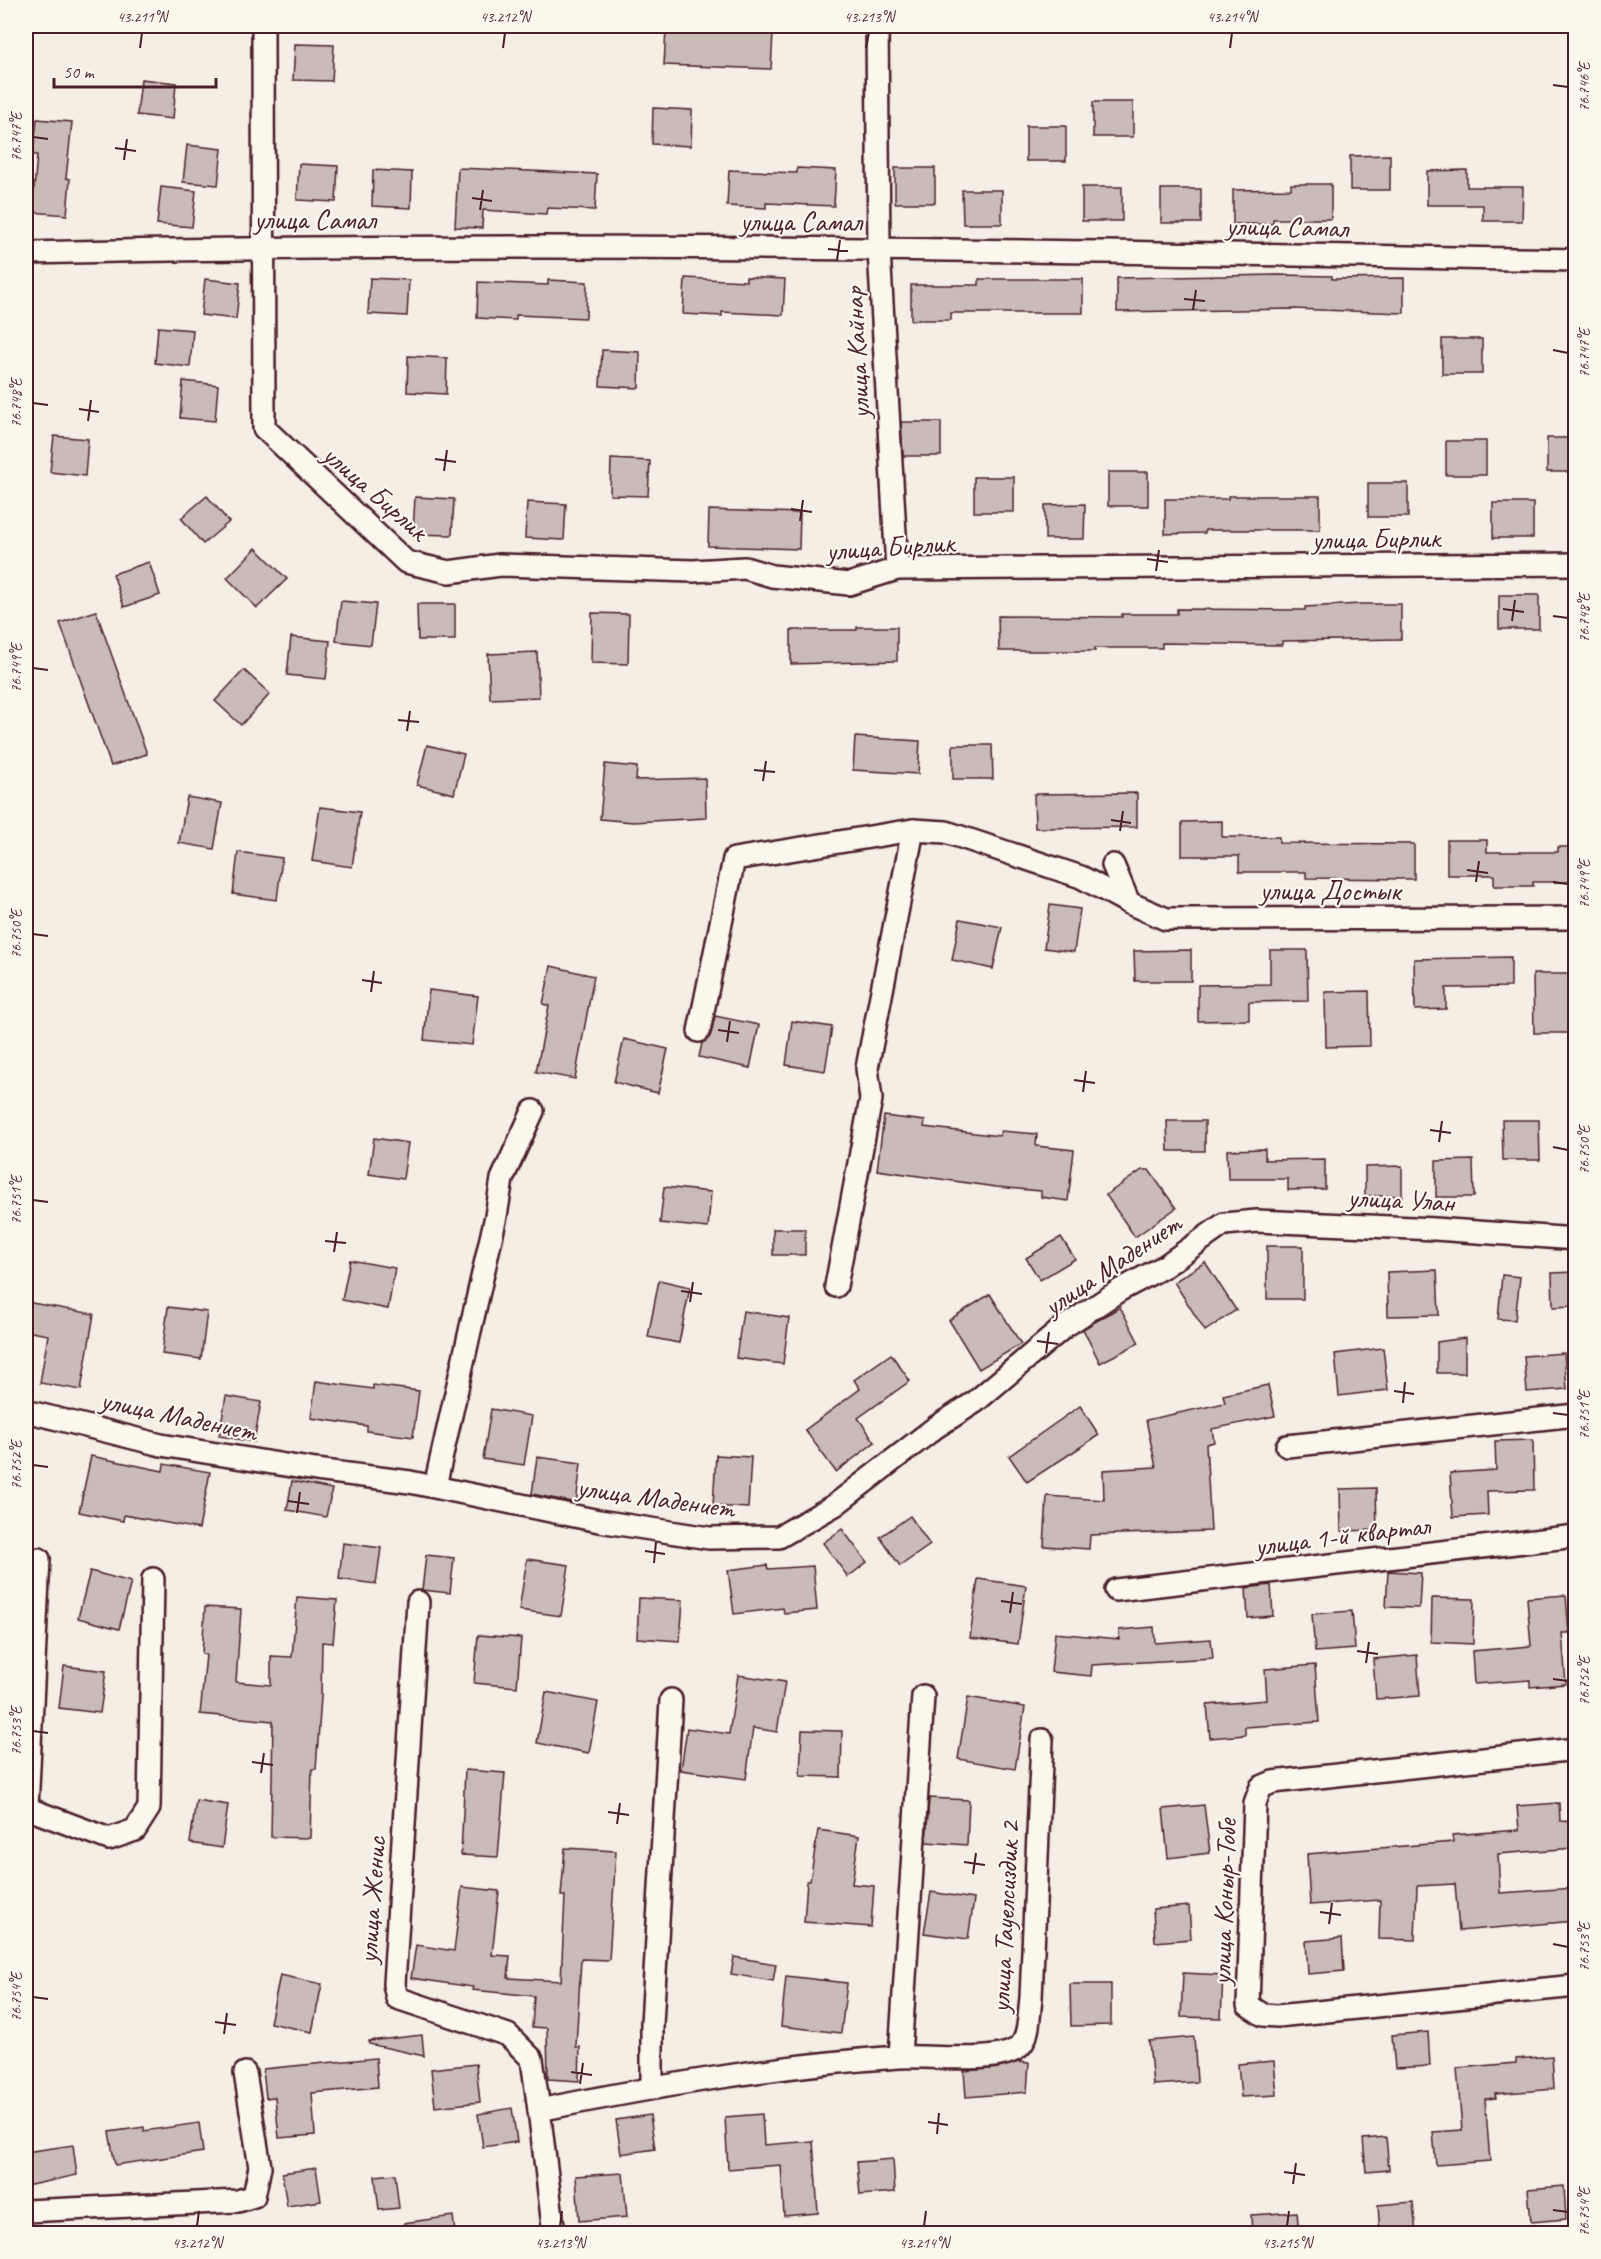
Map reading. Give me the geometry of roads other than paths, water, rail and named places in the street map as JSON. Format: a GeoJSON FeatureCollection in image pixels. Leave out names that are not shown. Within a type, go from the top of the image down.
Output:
{"type":"FeatureCollection","features":[{"type":"Feature","properties":{"kind":"street"},"geometry":{"type":"LineString","coordinates":[[262,247],[263,26]]}},
{"type":"Feature","properties":{"kind":"street","name":"улица Кайнар"},"geometry":{"type":"LineString","coordinates":[[877,26],[879,250],[897,569]]}},
{"type":"Feature","properties":{"kind":"street","name":"улица Самал"},"geometry":{"type":"LineString","coordinates":[[26,253],[262,247],[879,250],[1575,260]]}},
{"type":"Feature","properties":{"kind":"street","name":"улица Бирлик"},"geometry":{"type":"LineString","coordinates":[[262,247],[264,428],[406,562],[449,572],[500,565],[682,571],[745,568],[772,576],[849,584],[897,569],[1575,564]]}},
{"type":"Feature","properties":{"kind":"street"},"geometry":{"type":"LineString","coordinates":[[836,1286],[871,1099],[867,1068],[913,830]]}},
{"type":"Feature","properties":{"kind":"street","name":"улица Достык"},"geometry":{"type":"LineString","coordinates":[[699,1031],[734,859],[913,830],[946,832],[1081,877],[1129,903],[1166,919],[1575,918]]}},
{"type":"Feature","properties":{"kind":"street"},"geometry":{"type":"LineString","coordinates":[[1113,866],[1129,903]]}},
{"type":"Feature","properties":{"kind":"street"},"geometry":{"type":"LineString","coordinates":[[435,1486],[496,1216],[502,1179],[533,1112]]}},
{"type":"Feature","properties":{"kind":"street","name":"улица Улан"},"geometry":{"type":"LineString","coordinates":[[1224,1224],[1257,1221],[1435,1229],[1575,1239]]}},
{"type":"Feature","properties":{"kind":"street","name":"улица Мадениет"},"geometry":{"type":"LineString","coordinates":[[26,1411],[161,1445],[435,1486],[599,1521],[709,1538],[779,1537],[835,1505],[936,1427],[975,1402],[1064,1327],[1120,1290],[1165,1266],[1224,1224]]}},
{"type":"Feature","properties":{"kind":"street"},"geometry":{"type":"LineString","coordinates":[[1287,1446],[1575,1415]]}},
{"type":"Feature","properties":{"kind":"street","name":"улица 1-й квартал"},"geometry":{"type":"LineString","coordinates":[[1116,1590],[1575,1536]]}},
{"type":"Feature","properties":{"kind":"street"},"geometry":{"type":"LineString","coordinates":[[39,1559],[26,1808],[109,1839],[135,1830],[149,1808],[153,1579]]}},
{"type":"Feature","properties":{"kind":"street","name":"улица Женис"},"geometry":{"type":"LineString","coordinates":[[418,1602],[394,1984],[397,1998],[508,2035],[532,2059],[539,2110]]}},
{"type":"Feature","properties":{"kind":"street"},"geometry":{"type":"LineString","coordinates":[[900,2056],[923,1696]]}},
{"type":"Feature","properties":{"kind":"street"},"geometry":{"type":"LineString","coordinates":[[652,2088],[652,2024],[671,1700]]}},
{"type":"Feature","properties":{"kind":"street","name":"улица Тауелсиздик 2"},"geometry":{"type":"LineString","coordinates":[[539,2110],[685,2081],[900,2056],[1001,2055],[1020,2046],[1027,2031],[1031,1998],[1042,1740]]}},
{"type":"Feature","properties":{"kind":"street","name":"улица Коныр-Тобе"},"geometry":{"type":"LineString","coordinates":[[1575,1749],[1273,1782],[1261,1787],[1255,1803],[1248,2005],[1263,2014],[1277,2016],[1575,1986]]}},
{"type":"Feature","properties":{"kind":"street"},"geometry":{"type":"LineString","coordinates":[[26,2211],[238,2201],[254,2196],[260,2167],[245,2073]]}},
{"type":"Feature","properties":{"kind":"street"},"geometry":{"type":"LineString","coordinates":[[539,2110],[554,2234]]}}]}
